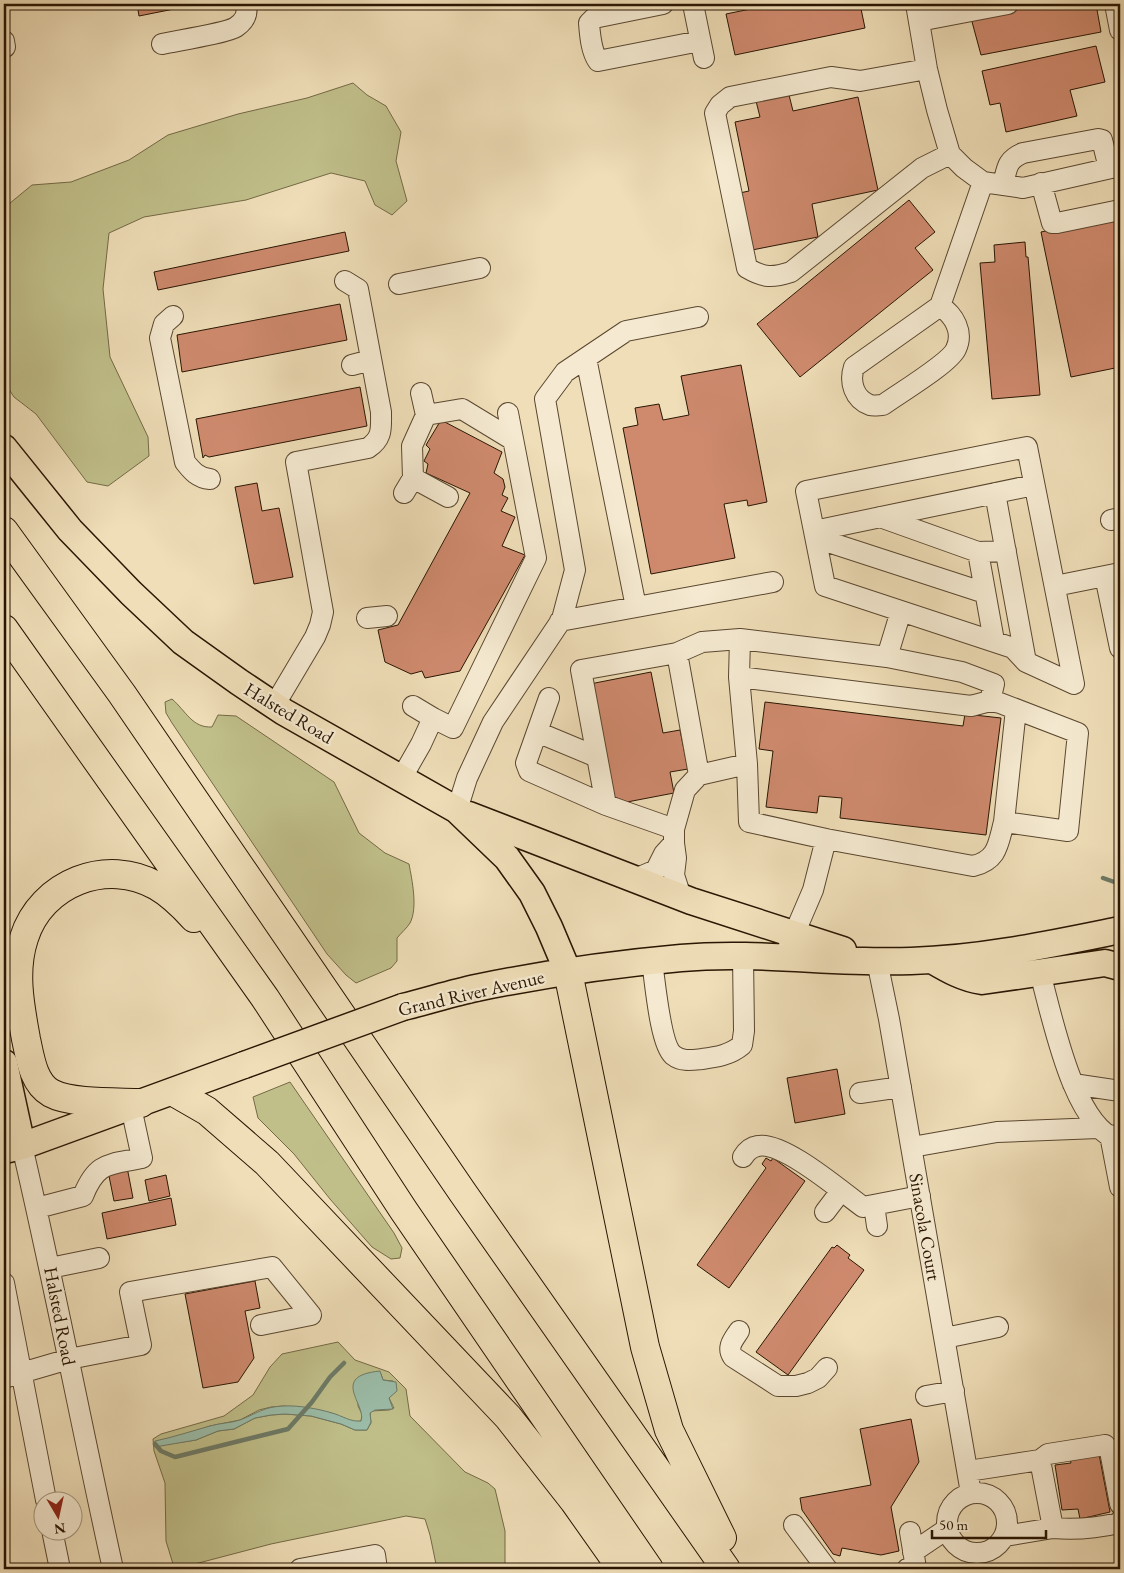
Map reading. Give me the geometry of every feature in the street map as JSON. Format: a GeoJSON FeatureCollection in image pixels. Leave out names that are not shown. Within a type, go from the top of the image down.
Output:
{"type":"FeatureCollection","features":[{"type":"Feature","properties":{"kind":"highway"},"geometry":{"type":"LineString","coordinates":[[4,531],[122,694],[469,1201],[726,1569]]}},
{"type":"Feature","properties":{"kind":"highway"},"geometry":{"type":"LineString","coordinates":[[4,629],[265,998],[404,1211],[649,1569]]}},
{"type":"Feature","properties":{"kind":"highway"},"geometry":{"type":"LineString","coordinates":[[136,1105],[67,1099],[49,1092],[36,1078],[23,1024],[18,994],[18,972],[22,945],[30,922],[49,898],[62,888],[76,881],[103,874],[129,875],[157,886],[173,897],[194,918],[265,998]]}},
{"type":"Feature","properties":{"kind":"highway"},"geometry":{"type":"LineString","coordinates":[[568,972],[645,1347],[669,1430],[709,1514],[740,1569]]}},
{"type":"Feature","properties":{"kind":"highway"},"geometry":{"type":"LineString","coordinates":[[174,1092],[207,1111],[267,1164],[508,1417],[574,1501],[622,1569]]}},
{"type":"Feature","properties":{"kind":"main road","name":"Halsted Road"},"geometry":{"type":"LineString","coordinates":[[4,448],[70,530],[131,593],[183,642],[274,706],[457,810],[507,858],[532,893],[568,972]]}},
{"type":"Feature","properties":{"kind":"main road"},"geometry":{"type":"LineString","coordinates":[[457,810],[681,897],[789,945],[877,961],[932,960],[972,956],[1031,948],[1120,930]]}},
{"type":"Feature","properties":{"kind":"main road","name":"Grand River Avenue"},"geometry":{"type":"LineString","coordinates":[[13,1148],[174,1092],[403,1007],[475,988],[568,972],[682,958],[743,956],[789,945]]}},
{"type":"Feature","properties":{"kind":"main road"},"geometry":{"type":"LineString","coordinates":[[932,960],[955,974],[982,981],[1105,963],[1120,967]]}},
{"type":"Feature","properties":{"kind":"main road","name":"Halsted Road"},"geometry":{"type":"LineString","coordinates":[[5,1076],[13,1148]]}},
{"type":"Feature","properties":{"kind":"street"},"geometry":{"type":"LineString","coordinates":[[162,44],[234,29],[244,21],[248,12],[246,4]]}},
{"type":"Feature","properties":{"kind":"street"},"geometry":{"type":"LineString","coordinates":[[663,4],[594,18],[590,23],[590,32],[594,56],[598,61],[702,49],[692,4]]}},
{"type":"Feature","properties":{"kind":"street"},"geometry":{"type":"LineString","coordinates":[[1003,185],[1009,161],[1015,156],[1098,139],[1102,140],[1115,167],[1023,188],[1003,185],[983,182],[964,168],[950,154],[927,69],[918,12],[1008,4]]}},
{"type":"Feature","properties":{"kind":"street"},"geometry":{"type":"LineString","coordinates":[[1115,4],[1120,30]]}},
{"type":"Feature","properties":{"kind":"street"},"geometry":{"type":"LineString","coordinates":[[927,69],[860,82],[831,77],[730,97],[720,105],[714,113],[747,268],[760,276],[777,276],[791,272],[922,168],[950,154]]}},
{"type":"Feature","properties":{"kind":"street"},"geometry":{"type":"LineString","coordinates":[[940,306],[949,312],[956,323],[959,336],[956,349],[948,360],[883,405],[871,405],[861,398],[853,387],[850,377],[854,367],[940,306],[983,182]]}},
{"type":"Feature","properties":{"kind":"street"},"geometry":{"type":"LineString","coordinates":[[1041,183],[1052,223],[1057,224],[1120,210]]}},
{"type":"Feature","properties":{"kind":"street"},"geometry":{"type":"LineString","coordinates":[[399,284],[480,268]]}},
{"type":"Feature","properties":{"kind":"street"},"geometry":{"type":"LineString","coordinates":[[274,706],[315,637],[323,612],[296,462],[368,448],[376,442],[381,429],[381,412],[361,362],[358,289],[346,281]]}},
{"type":"Feature","properties":{"kind":"street"},"geometry":{"type":"LineString","coordinates":[[173,316],[164,324],[160,338],[180,399],[185,462],[193,473],[210,480]]}},
{"type":"Feature","properties":{"kind":"street"},"geometry":{"type":"LineString","coordinates":[[457,810],[468,778],[493,722],[560,621],[575,570],[545,399],[565,372],[626,331],[698,317]]}},
{"type":"Feature","properties":{"kind":"street"},"geometry":{"type":"LineString","coordinates":[[586,358],[636,608]]}},
{"type":"Feature","properties":{"kind":"street"},"geometry":{"type":"LineString","coordinates":[[421,393],[426,415],[412,446],[409,486],[448,497]]}},
{"type":"Feature","properties":{"kind":"street"},"geometry":{"type":"LineString","coordinates":[[426,415],[462,403],[513,440]]}},
{"type":"Feature","properties":{"kind":"street"},"geometry":{"type":"LineString","coordinates":[[413,706],[453,728],[536,558],[508,413]]}},
{"type":"Feature","properties":{"kind":"street"},"geometry":{"type":"LineString","coordinates":[[1027,447],[1074,684],[1026,662],[1013,648],[826,586],[815,534],[806,490],[1027,447]]}},
{"type":"Feature","properties":{"kind":"street"},"geometry":{"type":"LineString","coordinates":[[815,534],[880,517],[1034,486]]}},
{"type":"Feature","properties":{"kind":"street"},"geometry":{"type":"LineString","coordinates":[[995,494],[1026,662]]}},
{"type":"Feature","properties":{"kind":"street"},"geometry":{"type":"LineString","coordinates":[[880,517],[978,552],[1006,551]]}},
{"type":"Feature","properties":{"kind":"street"},"geometry":{"type":"LineString","coordinates":[[815,534],[985,593]]}},
{"type":"Feature","properties":{"kind":"street"},"geometry":{"type":"LineString","coordinates":[[978,552],[994,641]]}},
{"type":"Feature","properties":{"kind":"street"},"geometry":{"type":"LineString","coordinates":[[1055,586],[1113,575],[1120,648]]}},
{"type":"Feature","properties":{"kind":"street"},"geometry":{"type":"LineString","coordinates":[[560,621],[772,582]]}},
{"type":"Feature","properties":{"kind":"street"},"geometry":{"type":"LineString","coordinates":[[888,656],[901,611]]}},
{"type":"Feature","properties":{"kind":"street"},"geometry":{"type":"LineString","coordinates":[[740,639],[739,677],[747,764],[749,822],[826,839],[974,866],[983,864],[994,856],[1004,822],[1016,709]]}},
{"type":"Feature","properties":{"kind":"street"},"geometry":{"type":"LineString","coordinates":[[606,805],[581,670],[677,653],[702,642],[740,639],[888,656],[962,672],[994,684],[990,701]]}},
{"type":"Feature","properties":{"kind":"street"},"geometry":{"type":"LineString","coordinates":[[677,653],[699,775]]}},
{"type":"Feature","properties":{"kind":"street"},"geometry":{"type":"LineString","coordinates":[[739,677],[971,706],[990,701],[1078,732],[1068,831],[1004,822]]}},
{"type":"Feature","properties":{"kind":"street"},"geometry":{"type":"LineString","coordinates":[[549,698],[526,763],[529,772],[674,836]]}},
{"type":"Feature","properties":{"kind":"street"},"geometry":{"type":"LineString","coordinates":[[401,779],[422,744],[434,718]]}},
{"type":"Feature","properties":{"kind":"street"},"geometry":{"type":"LineString","coordinates":[[537,732],[597,757]]}},
{"type":"Feature","properties":{"kind":"street"},"geometry":{"type":"LineString","coordinates":[[635,879],[656,870],[674,836],[685,790],[699,775],[747,764]]}},
{"type":"Feature","properties":{"kind":"street"},"geometry":{"type":"LineString","coordinates":[[674,836],[676,858],[674,875],[681,897]]}},
{"type":"Feature","properties":{"kind":"street"},"geometry":{"type":"LineString","coordinates":[[789,945],[813,890],[826,839]]}},
{"type":"Feature","properties":{"kind":"street"},"geometry":{"type":"LineString","coordinates":[[652,962],[666,1042],[672,1054],[684,1061],[733,1052],[742,1045],[744,1031],[743,956]]}},
{"type":"Feature","properties":{"kind":"street","name":"Sinacola Court"},"geometry":{"type":"LineString","coordinates":[[877,961],[912,1147],[972,1493]]}},
{"type":"Feature","properties":{"kind":"street"},"geometry":{"type":"LineString","coordinates":[[1040,972],[1070,1077],[1073,1084],[1110,1135],[1120,1186]]}},
{"type":"Feature","properties":{"kind":"street"},"geometry":{"type":"LineString","coordinates":[[1073,1084],[1120,1091]]}},
{"type":"Feature","properties":{"kind":"street"},"geometry":{"type":"LineString","coordinates":[[860,1093],[901,1087]]}},
{"type":"Feature","properties":{"kind":"street"},"geometry":{"type":"LineString","coordinates":[[37,1208],[83,1196],[90,1178],[105,1166],[142,1158],[136,1105]]}},
{"type":"Feature","properties":{"kind":"street"},"geometry":{"type":"LineString","coordinates":[[912,1147],[997,1132],[1110,1135]]}},
{"type":"Feature","properties":{"kind":"street"},"geometry":{"type":"LineString","coordinates":[[743,1157],[756,1146],[768,1146],[789,1154],[863,1207],[877,1198],[920,1196]]}},
{"type":"Feature","properties":{"kind":"street","name":"Halsted Road"},"geometry":{"type":"LineString","coordinates":[[13,1148],[37,1208],[113,1569]]}},
{"type":"Feature","properties":{"kind":"street"},"geometry":{"type":"LineString","coordinates":[[826,1212],[841,1191]]}},
{"type":"Feature","properties":{"kind":"street"},"geometry":{"type":"LineString","coordinates":[[877,1198],[877,1226]]}},
{"type":"Feature","properties":{"kind":"street"},"geometry":{"type":"LineString","coordinates":[[50,1268],[99,1258]]}},
{"type":"Feature","properties":{"kind":"street"},"geometry":{"type":"LineString","coordinates":[[12,1376],[69,1359],[141,1344],[130,1292],[272,1267],[311,1315],[261,1325]]}},
{"type":"Feature","properties":{"kind":"street"},"geometry":{"type":"LineString","coordinates":[[4,1283],[12,1376],[43,1490]]}},
{"type":"Feature","properties":{"kind":"street"},"geometry":{"type":"LineString","coordinates":[[945,1338],[998,1327]]}},
{"type":"Feature","properties":{"kind":"street"},"geometry":{"type":"LineString","coordinates":[[740,1331],[730,1344],[730,1352],[733,1357],[778,1386],[796,1386],[808,1383],[818,1378],[827,1368]]}},
{"type":"Feature","properties":{"kind":"street"},"geometry":{"type":"LineString","coordinates":[[926,1396],[954,1391]]}},
{"type":"Feature","properties":{"kind":"street"},"geometry":{"type":"LineString","coordinates":[[968,1471],[1040,1460],[1044,1455],[1048,1454],[1105,1445],[1110,1451],[1120,1504]]}},
{"type":"Feature","properties":{"kind":"street"},"geometry":{"type":"LineString","coordinates":[[1040,1460],[1053,1528]]}},
{"type":"Feature","properties":{"kind":"street"},"geometry":{"type":"LineString","coordinates":[[972,1493],[983,1493],[994,1498],[1003,1506],[1007,1518],[1007,1530],[1003,1540],[984,1561],[960,1548],[951,1540],[947,1529],[947,1517],[952,1506],[960,1498],[972,1493]]}},
{"type":"Feature","properties":{"kind":"street"},"geometry":{"type":"LineString","coordinates":[[1005,1536],[1053,1528],[1068,1529],[1108,1526],[1120,1521]]}},
{"type":"Feature","properties":{"kind":"street"},"geometry":{"type":"LineString","coordinates":[[794,1525],[827,1569]]}},
{"type":"Feature","properties":{"kind":"street"},"geometry":{"type":"LineString","coordinates":[[910,1560],[947,1529]]}},
{"type":"Feature","properties":{"kind":"street"},"geometry":{"type":"LineString","coordinates":[[910,1532],[910,1560]]}},
{"type":"Feature","properties":{"kind":"street"},"geometry":{"type":"LineString","coordinates":[[54,1540],[60,1569]]}},
{"type":"Feature","properties":{"kind":"street"},"geometry":{"type":"LineString","coordinates":[[300,1569],[375,1555],[377,1569]]}},
{"type":"Feature","properties":{"kind":"shaded area"},"geometry":{"type":"Polygon","coordinates":[[[353,83],[367,95],[386,106],[401,132],[396,161],[407,201],[392,215],[375,205],[365,181],[331,173],[246,200],[144,217],[109,233],[103,289],[110,357],[148,437],[149,456],[108,486],[87,482],[36,414],[14,397],[4,382],[4,208],[32,185],[71,182],[129,160],[168,135],[238,114],[307,98],[353,83]]]}},
{"type":"Feature","properties":{"kind":"shaded area"},"geometry":{"type":"Polygon","coordinates":[[[172,699],[194,722],[205,727],[212,727],[218,715],[236,716],[334,782],[359,833],[385,853],[409,864],[414,894],[414,910],[410,923],[397,938],[397,961],[391,968],[356,983],[327,954],[172,723],[166,713],[165,702],[172,699]]]}},
{"type":"Feature","properties":{"kind":"shaded area"},"geometry":{"type":"Polygon","coordinates":[[[290,1082],[394,1233],[402,1248],[400,1258],[391,1259],[372,1247],[294,1154],[258,1118],[253,1097],[290,1082]]]}},
{"type":"Feature","properties":{"kind":"shaded area"},"geometry":{"type":"Polygon","coordinates":[[[338,1342],[355,1360],[389,1372],[406,1389],[410,1416],[465,1472],[488,1483],[495,1489],[505,1531],[505,1569],[437,1569],[425,1519],[406,1516],[271,1544],[191,1565],[173,1564],[166,1541],[165,1483],[154,1451],[153,1439],[161,1434],[224,1416],[253,1395],[270,1367],[282,1354],[338,1342]],[[376,1372],[359,1378],[358,1406],[362,1414],[361,1421],[353,1422],[331,1413],[284,1406],[271,1407],[259,1410],[240,1420],[210,1426],[155,1446],[196,1440],[218,1431],[234,1429],[255,1418],[271,1415],[311,1416],[355,1430],[367,1430],[371,1423],[371,1411],[394,1408],[389,1398],[392,1394],[393,1381],[383,1380],[381,1374],[376,1372]]]}},
{"type":"Feature","properties":{"kind":"shaded area"},"geometry":{"type":"Polygon","coordinates":[[[380,1371],[383,1380],[396,1382],[397,1391],[389,1398],[393,1409],[375,1410],[370,1413],[371,1422],[367,1430],[355,1430],[311,1416],[271,1415],[255,1418],[234,1429],[218,1431],[196,1440],[155,1447],[155,1441],[214,1425],[237,1421],[265,1409],[276,1407],[289,1406],[321,1410],[353,1421],[361,1421],[361,1414],[353,1385],[356,1379],[365,1374],[380,1371]]]}},
{"type":"Feature","properties":{"kind":"building"},"geometry":{"type":"Polygon","coordinates":[[[137,4],[199,4],[139,16],[137,4]]]}},
{"type":"Feature","properties":{"kind":"building"},"geometry":{"type":"Polygon","coordinates":[[[775,4],[860,4],[865,28],[735,55],[726,14],[775,4]]]}},
{"type":"Feature","properties":{"kind":"building"},"geometry":{"type":"Polygon","coordinates":[[[1039,4],[1073,4],[1074,6],[1096,4],[1101,32],[981,55],[971,18],[1039,4]]]}},
{"type":"Feature","properties":{"kind":"building"},"geometry":{"type":"Polygon","coordinates":[[[1096,46],[1105,82],[1070,90],[1077,116],[1006,132],[1000,103],[990,105],[982,71],[1096,46]]]}},
{"type":"Feature","properties":{"kind":"building"},"geometry":{"type":"Polygon","coordinates":[[[789,95],[793,111],[858,97],[878,190],[812,204],[818,237],[747,251],[735,194],[749,191],[735,122],[760,117],[756,101],[789,95]]]}},
{"type":"Feature","properties":{"kind":"building"},"geometry":{"type":"Polygon","coordinates":[[[909,200],[935,232],[915,248],[933,270],[800,377],[757,324],[909,200]]]}},
{"type":"Feature","properties":{"kind":"building"},"geometry":{"type":"Polygon","coordinates":[[[1120,215],[1120,367],[1071,377],[1041,232],[1120,215]]]}},
{"type":"Feature","properties":{"kind":"building"},"geometry":{"type":"Polygon","coordinates":[[[345,232],[349,251],[158,290],[154,272],[345,232]]]}},
{"type":"Feature","properties":{"kind":"building"},"geometry":{"type":"Polygon","coordinates":[[[1025,242],[1026,257],[1028,257],[1040,395],[992,399],[980,263],[995,262],[994,245],[1025,242]]]}},
{"type":"Feature","properties":{"kind":"building"},"geometry":{"type":"Polygon","coordinates":[[[340,304],[347,340],[182,372],[177,335],[340,304]]]}},
{"type":"Feature","properties":{"kind":"building"},"geometry":{"type":"Polygon","coordinates":[[[741,365],[767,502],[748,506],[747,500],[724,504],[735,558],[651,574],[623,428],[638,425],[635,408],[659,404],[663,420],[689,415],[681,376],[741,365]]]}},
{"type":"Feature","properties":{"kind":"building"},"geometry":{"type":"Polygon","coordinates":[[[360,387],[367,426],[209,457],[205,455],[203,458],[196,419],[360,387]]]}},
{"type":"Feature","properties":{"kind":"building"},"geometry":{"type":"Polygon","coordinates":[[[441,420],[502,452],[494,473],[503,479],[505,487],[502,495],[508,498],[501,511],[515,517],[502,546],[525,555],[460,671],[425,678],[422,671],[411,674],[385,662],[378,630],[398,625],[470,493],[426,473],[428,464],[424,461],[430,449],[426,445],[441,420]]]}},
{"type":"Feature","properties":{"kind":"building"},"geometry":{"type":"Polygon","coordinates":[[[257,483],[262,511],[279,508],[293,577],[254,584],[235,487],[257,483]]]}},
{"type":"Feature","properties":{"kind":"building"},"geometry":{"type":"Polygon","coordinates":[[[651,672],[663,733],[680,730],[688,769],[670,772],[674,793],[627,802],[612,796],[590,684],[651,672]]]}},
{"type":"Feature","properties":{"kind":"building"},"geometry":{"type":"Polygon","coordinates":[[[765,702],[963,726],[965,714],[1001,718],[986,835],[840,818],[842,798],[819,796],[817,813],[766,807],[773,751],[759,749],[765,702]]]}},
{"type":"Feature","properties":{"kind":"building"},"geometry":{"type":"Polygon","coordinates":[[[837,1069],[845,1114],[795,1123],[787,1078],[837,1069]]]}},
{"type":"Feature","properties":{"kind":"building"},"geometry":{"type":"Polygon","coordinates":[[[766,1158],[771,1161],[773,1158],[805,1181],[729,1288],[697,1265],[766,1168],[762,1164],[766,1158]]]}},
{"type":"Feature","properties":{"kind":"building"},"geometry":{"type":"Polygon","coordinates":[[[127,1167],[133,1198],[114,1201],[108,1171],[127,1167]]]}},
{"type":"Feature","properties":{"kind":"building"},"geometry":{"type":"Polygon","coordinates":[[[166,1175],[170,1196],[149,1201],[145,1180],[166,1175]]]}},
{"type":"Feature","properties":{"kind":"building"},"geometry":{"type":"Polygon","coordinates":[[[171,1198],[176,1225],[107,1239],[102,1213],[171,1198]]]}},
{"type":"Feature","properties":{"kind":"building"},"geometry":{"type":"Polygon","coordinates":[[[837,1245],[850,1255],[848,1258],[864,1270],[788,1375],[756,1352],[832,1247],[834,1248],[837,1245]]]}},
{"type":"Feature","properties":{"kind":"building"},"geometry":{"type":"Polygon","coordinates":[[[255,1281],[260,1308],[245,1311],[254,1358],[238,1382],[203,1388],[185,1294],[255,1281]]]}},
{"type":"Feature","properties":{"kind":"building"},"geometry":{"type":"Polygon","coordinates":[[[911,1419],[919,1462],[891,1507],[899,1551],[881,1555],[842,1548],[840,1556],[833,1554],[802,1510],[800,1498],[871,1485],[860,1429],[911,1419]]]}},
{"type":"Feature","properties":{"kind":"building"},"geometry":{"type":"Polygon","coordinates":[[[1098,1449],[1110,1512],[1080,1519],[1078,1509],[1062,1510],[1055,1465],[1071,1463],[1069,1453],[1098,1449]]]}},
{"type":"Feature","properties":{"kind":"waterway"},"geometry":{"type":"LineString","coordinates":[[1103,878],[1120,884]]}},
{"type":"Feature","properties":{"kind":"waterway"},"geometry":{"type":"LineString","coordinates":[[155,1444],[161,1451],[175,1457],[288,1429],[312,1402],[330,1377],[344,1363]]}}]}
